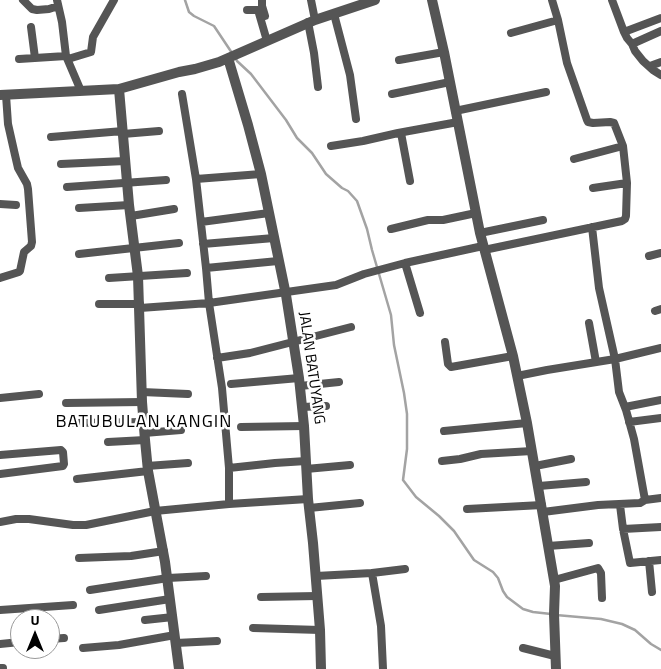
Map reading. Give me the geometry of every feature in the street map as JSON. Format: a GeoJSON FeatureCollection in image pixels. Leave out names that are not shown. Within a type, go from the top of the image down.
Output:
{"type":"FeatureCollection","features":[{"type":"Feature","properties":{"kind":"street"},"geometry":{"type":"LineString","coordinates":[[23,0],[32,9],[37,10],[49,9],[58,3],[67,58],[81,91]]}},
{"type":"Feature","properties":{"kind":"street"},"geometry":{"type":"LineString","coordinates":[[19,59],[67,58],[91,52],[93,37],[114,0]]}},
{"type":"Feature","properties":{"kind":"street"},"geometry":{"type":"LineString","coordinates":[[262,0],[270,40]]}},
{"type":"Feature","properties":{"kind":"street"},"geometry":{"type":"LineString","coordinates":[[312,0],[314,53],[318,87]]}},
{"type":"Feature","properties":{"kind":"street"},"geometry":{"type":"LineString","coordinates":[[0,278],[20,271],[24,252],[31,246],[32,242],[28,189],[18,168],[3,95],[119,89],[195,69],[229,57],[312,21],[375,0]]}},
{"type":"Feature","properties":{"kind":"street"},"geometry":{"type":"LineString","coordinates":[[432,0],[480,233],[513,356],[527,423],[554,580],[556,669]]}},
{"type":"Feature","properties":{"kind":"street"},"geometry":{"type":"LineString","coordinates":[[99,304],[140,306],[209,303],[336,285],[356,277],[405,263],[622,221],[625,218],[627,183],[623,146],[614,123],[593,123],[587,120],[567,63],[552,0]]}},
{"type":"Feature","properties":{"kind":"street"},"geometry":{"type":"LineString","coordinates":[[612,0],[627,38],[638,54],[661,75]]}},
{"type":"Feature","properties":{"kind":"street"},"geometry":{"type":"LineString","coordinates":[[247,10],[258,10],[270,40]]}},
{"type":"Feature","properties":{"kind":"street"},"geometry":{"type":"LineString","coordinates":[[334,14],[350,75],[356,119]]}},
{"type":"Feature","properties":{"kind":"street"},"geometry":{"type":"LineString","coordinates":[[624,32],[661,18]]}},
{"type":"Feature","properties":{"kind":"street"},"geometry":{"type":"LineString","coordinates":[[511,33],[558,20]]}},
{"type":"Feature","properties":{"kind":"street"},"geometry":{"type":"LineString","coordinates":[[31,27],[35,58]]}},
{"type":"Feature","properties":{"kind":"street"},"geometry":{"type":"LineString","coordinates":[[632,44],[661,32]]}},
{"type":"Feature","properties":{"kind":"street"},"geometry":{"type":"LineString","coordinates":[[399,60],[444,52]]}},
{"type":"Feature","properties":{"kind":"street","name":"JALAN BATUYANG"},"geometry":{"type":"LineString","coordinates":[[229,57],[248,125],[269,213],[294,342],[304,426],[308,504],[320,630],[321,669]]}},
{"type":"Feature","properties":{"kind":"street"},"geometry":{"type":"LineString","coordinates":[[650,66],[661,62]]}},
{"type":"Feature","properties":{"kind":"street"},"geometry":{"type":"LineString","coordinates":[[392,94],[450,82]]}},
{"type":"Feature","properties":{"kind":"street"},"geometry":{"type":"LineString","coordinates":[[119,89],[138,276],[144,436],[155,511],[164,550],[179,669]]}},
{"type":"Feature","properties":{"kind":"street"},"geometry":{"type":"LineString","coordinates":[[455,111],[546,92]]}},
{"type":"Feature","properties":{"kind":"street"},"geometry":{"type":"LineString","coordinates":[[182,94],[196,179],[209,303],[225,420],[229,468],[229,504]]}},
{"type":"Feature","properties":{"kind":"street"},"geometry":{"type":"LineString","coordinates":[[331,146],[458,122]]}},
{"type":"Feature","properties":{"kind":"street"},"geometry":{"type":"LineString","coordinates":[[51,137],[159,131]]}},
{"type":"Feature","properties":{"kind":"street"},"geometry":{"type":"LineString","coordinates":[[400,132],[410,181]]}},
{"type":"Feature","properties":{"kind":"street"},"geometry":{"type":"LineString","coordinates":[[574,159],[623,146]]}},
{"type":"Feature","properties":{"kind":"street"},"geometry":{"type":"LineString","coordinates":[[61,164],[125,161]]}},
{"type":"Feature","properties":{"kind":"street"},"geometry":{"type":"LineString","coordinates":[[196,179],[260,174]]}},
{"type":"Feature","properties":{"kind":"street"},"geometry":{"type":"LineString","coordinates":[[67,187],[166,180]]}},
{"type":"Feature","properties":{"kind":"street"},"geometry":{"type":"LineString","coordinates":[[593,188],[627,183]]}},
{"type":"Feature","properties":{"kind":"street"},"geometry":{"type":"LineString","coordinates":[[0,204],[16,205]]}},
{"type":"Feature","properties":{"kind":"street"},"geometry":{"type":"LineString","coordinates":[[79,208],[174,209]]}},
{"type":"Feature","properties":{"kind":"street"},"geometry":{"type":"LineString","coordinates":[[201,222],[269,213]]}},
{"type":"Feature","properties":{"kind":"street"},"geometry":{"type":"LineString","coordinates":[[392,229],[428,220],[443,220],[476,213]]}},
{"type":"Feature","properties":{"kind":"street"},"geometry":{"type":"LineString","coordinates":[[480,233],[543,220]]}},
{"type":"Feature","properties":{"kind":"street"},"geometry":{"type":"LineString","coordinates":[[592,227],[599,288],[615,359],[619,392],[634,439],[645,500]]}},
{"type":"Feature","properties":{"kind":"street"},"geometry":{"type":"LineString","coordinates":[[204,244],[274,238]]}},
{"type":"Feature","properties":{"kind":"street"},"geometry":{"type":"LineString","coordinates":[[79,254],[179,243]]}},
{"type":"Feature","properties":{"kind":"street"},"geometry":{"type":"LineString","coordinates":[[649,256],[661,253]]}},
{"type":"Feature","properties":{"kind":"street"},"geometry":{"type":"LineString","coordinates":[[206,268],[278,261]]}},
{"type":"Feature","properties":{"kind":"street"},"geometry":{"type":"LineString","coordinates":[[405,263],[420,313]]}},
{"type":"Feature","properties":{"kind":"street"},"geometry":{"type":"LineString","coordinates":[[109,278],[187,273]]}},
{"type":"Feature","properties":{"kind":"street"},"geometry":{"type":"LineString","coordinates":[[590,323],[596,362]]}},
{"type":"Feature","properties":{"kind":"street"},"geometry":{"type":"LineString","coordinates":[[217,358],[294,342],[351,327]]}},
{"type":"Feature","properties":{"kind":"street"},"geometry":{"type":"LineString","coordinates":[[446,342],[448,364],[451,367],[513,356]]}},
{"type":"Feature","properties":{"kind":"street"},"geometry":{"type":"LineString","coordinates":[[517,376],[615,359],[661,348]]}},
{"type":"Feature","properties":{"kind":"street"},"geometry":{"type":"LineString","coordinates":[[231,384],[339,382]]}},
{"type":"Feature","properties":{"kind":"street"},"geometry":{"type":"LineString","coordinates":[[0,398],[39,394]]}},
{"type":"Feature","properties":{"kind":"street"},"geometry":{"type":"LineString","coordinates":[[66,403],[188,394]]}},
{"type":"Feature","properties":{"kind":"street"},"geometry":{"type":"LineString","coordinates":[[625,407],[661,400]]}},
{"type":"Feature","properties":{"kind":"street"},"geometry":{"type":"LineString","coordinates":[[302,407],[326,406]]}},
{"type":"Feature","properties":{"kind":"street"},"geometry":{"type":"LineString","coordinates":[[629,422],[661,418]]}},
{"type":"Feature","properties":{"kind":"street"},"geometry":{"type":"LineString","coordinates":[[73,424],[144,422]]}},
{"type":"Feature","properties":{"kind":"street"},"geometry":{"type":"LineString","coordinates":[[444,431],[527,423]]}},
{"type":"Feature","properties":{"kind":"street"},"geometry":{"type":"LineString","coordinates":[[241,428],[304,426]]}},
{"type":"Feature","properties":{"kind":"street"},"geometry":{"type":"LineString","coordinates":[[108,442],[181,430]]}},
{"type":"Feature","properties":{"kind":"street"},"geometry":{"type":"LineString","coordinates":[[0,455],[62,450],[64,464],[63,466],[0,474]]}},
{"type":"Feature","properties":{"kind":"street"},"geometry":{"type":"LineString","coordinates":[[442,461],[481,454],[532,451]]}},
{"type":"Feature","properties":{"kind":"street"},"geometry":{"type":"LineString","coordinates":[[534,466],[571,459]]}},
{"type":"Feature","properties":{"kind":"street"},"geometry":{"type":"LineString","coordinates":[[77,479],[188,463]]}},
{"type":"Feature","properties":{"kind":"street"},"geometry":{"type":"LineString","coordinates":[[229,468],[275,463],[350,465]]}},
{"type":"Feature","properties":{"kind":"street"},"geometry":{"type":"LineString","coordinates":[[538,486],[586,482]]}},
{"type":"Feature","properties":{"kind":"street"},"geometry":{"type":"LineString","coordinates":[[467,509],[542,509],[620,505],[661,498]]}},
{"type":"Feature","properties":{"kind":"street"},"geometry":{"type":"LineString","coordinates":[[0,522],[29,519],[86,525],[155,511],[229,504],[360,503]]}},
{"type":"Feature","properties":{"kind":"street"},"geometry":{"type":"LineString","coordinates":[[620,505],[630,563],[661,560]]}},
{"type":"Feature","properties":{"kind":"street"},"geometry":{"type":"LineString","coordinates":[[623,529],[661,527]]}},
{"type":"Feature","properties":{"kind":"street"},"geometry":{"type":"LineString","coordinates":[[548,546],[589,543]]}},
{"type":"Feature","properties":{"kind":"street"},"geometry":{"type":"LineString","coordinates":[[79,558],[131,556],[164,550]]}},
{"type":"Feature","properties":{"kind":"street"},"geometry":{"type":"LineString","coordinates":[[649,561],[652,592]]}},
{"type":"Feature","properties":{"kind":"street"},"geometry":{"type":"LineString","coordinates":[[316,576],[372,573],[405,568]]}},
{"type":"Feature","properties":{"kind":"street"},"geometry":{"type":"LineString","coordinates":[[554,580],[598,568],[601,573],[602,598]]}},
{"type":"Feature","properties":{"kind":"street"},"geometry":{"type":"LineString","coordinates":[[372,573],[381,626],[383,669]]}},
{"type":"Feature","properties":{"kind":"street"},"geometry":{"type":"LineString","coordinates":[[90,590],[168,578],[206,576]]}},
{"type":"Feature","properties":{"kind":"street"},"geometry":{"type":"LineString","coordinates":[[652,581],[661,580]]}},
{"type":"Feature","properties":{"kind":"street"},"geometry":{"type":"LineString","coordinates":[[261,597],[317,596]]}},
{"type":"Feature","properties":{"kind":"street"},"geometry":{"type":"LineString","coordinates":[[99,610],[170,599]]}},
{"type":"Feature","properties":{"kind":"street"},"geometry":{"type":"LineString","coordinates":[[0,610],[73,605]]}},
{"type":"Feature","properties":{"kind":"street"},"geometry":{"type":"LineString","coordinates":[[144,620],[172,617]]}},
{"type":"Feature","properties":{"kind":"street"},"geometry":{"type":"LineString","coordinates":[[254,628],[320,630]]}},
{"type":"Feature","properties":{"kind":"street"},"geometry":{"type":"LineString","coordinates":[[60,639],[64,638]]}},
{"type":"Feature","properties":{"kind":"street"},"geometry":{"type":"LineString","coordinates":[[83,648],[175,639],[217,641]]}},
{"type":"Feature","properties":{"kind":"street"},"geometry":{"type":"LineString","coordinates":[[523,648],[555,656]]}},
{"type":"Feature","properties":{"kind":"waterway"},"geometry":{"type":"LineString","coordinates":[[185,0],[189,12],[214,26],[232,53]]}},
{"type":"Feature","properties":{"kind":"waterway"},"geometry":{"type":"LineString","coordinates":[[235,57],[251,74],[286,120],[297,138],[312,153],[326,174],[348,191],[357,201],[367,229],[391,315],[394,345],[404,393],[407,414],[407,449],[403,480],[416,497],[454,531],[474,560],[493,572],[507,597],[523,609],[551,614]]}},
{"type":"Feature","properties":{"kind":"waterway"},"geometry":{"type":"LineString","coordinates":[[556,615],[601,619],[622,624],[635,630],[661,650]]}},
{"type":"Feature","properties":{"kind":"district","name":"BATUBULAN KANGIN"},"geometry":{"type":"Point","coordinates":[144,423]}}]}
